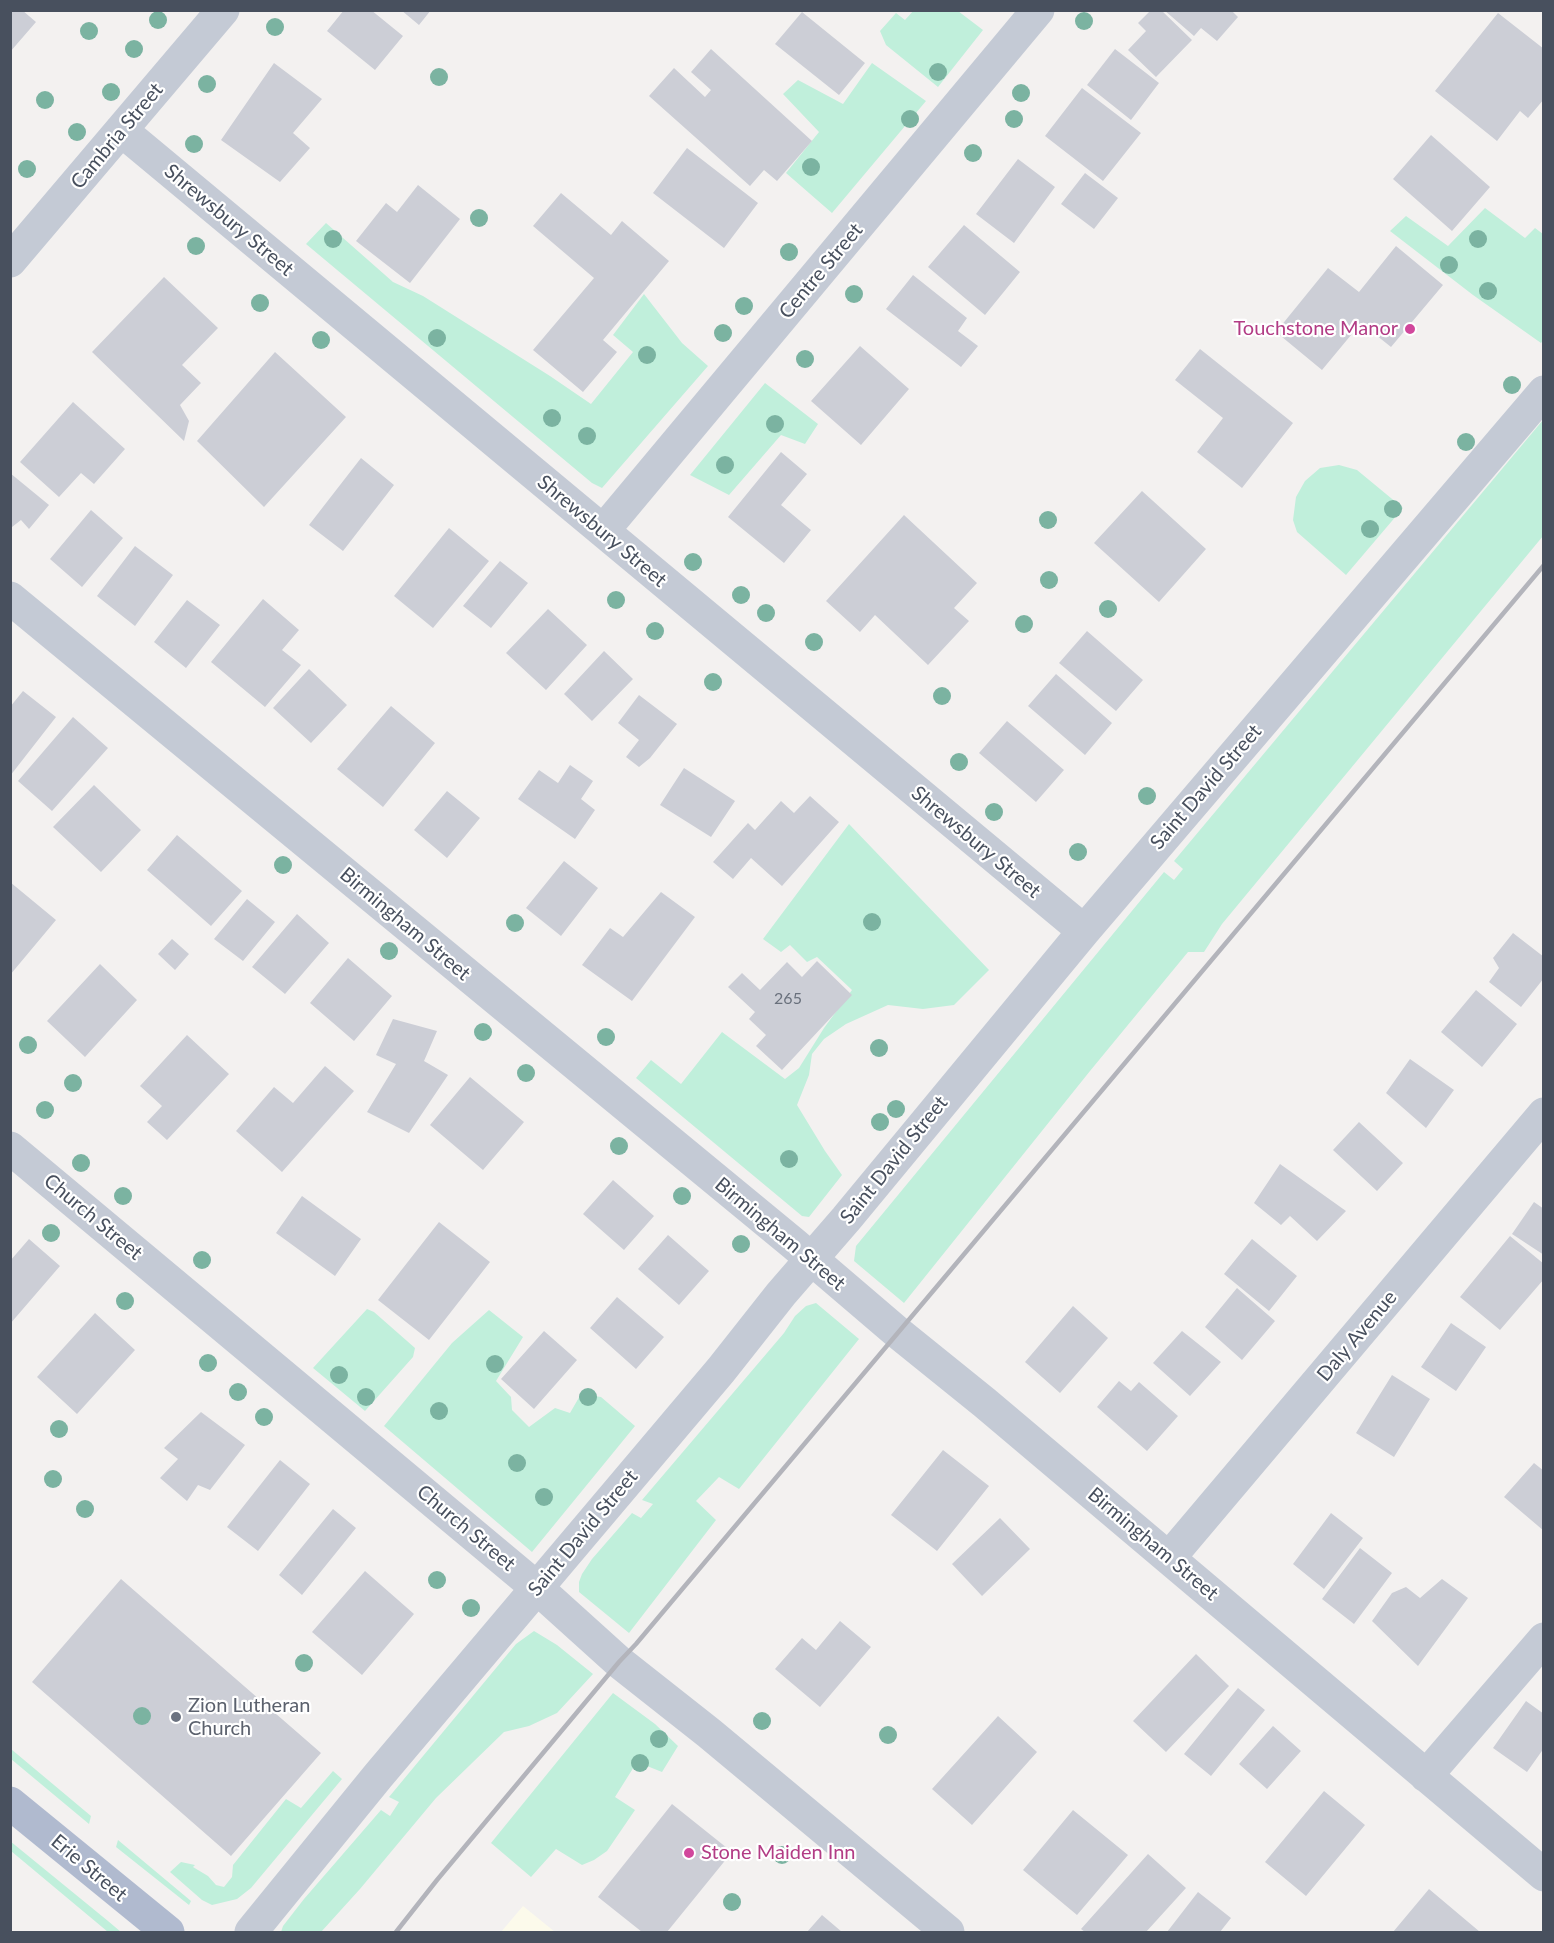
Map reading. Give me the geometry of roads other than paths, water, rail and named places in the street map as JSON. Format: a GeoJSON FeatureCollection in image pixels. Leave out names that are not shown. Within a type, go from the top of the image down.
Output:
{"type":"FeatureCollection","features":[{"type":"Feature","properties":{"kind":"main road","name":"Erie Street"},"geometry":{"type":"LineString","coordinates":[[10,1803],[168,1932]]}},
{"type":"Feature","properties":{"kind":"street","name":"Cambria Street"},"geometry":{"type":"LineString","coordinates":[[10,261],[222,10]]}},
{"type":"Feature","properties":{"kind":"street","name":"Centre Street"},"geometry":{"type":"LineString","coordinates":[[603,531],[1038,10]]}},
{"type":"Feature","properties":{"kind":"street","name":"Shrewsbury Street"},"geometry":{"type":"LineString","coordinates":[[121,130],[1084,931]]}},
{"type":"Feature","properties":{"kind":"street","name":"Saint David Street"},"geometry":{"type":"LineString","coordinates":[[251,1932],[378,1776],[1084,931],[1544,392]]}},
{"type":"Feature","properties":{"kind":"street","name":"Birmingham Street"},"geometry":{"type":"LineString","coordinates":[[10,598],[811,1259],[1544,1875]]}},
{"type":"Feature","properties":{"kind":"street","name":"Daly Avenue"},"geometry":{"type":"LineString","coordinates":[[1169,1558],[1544,1114]]}},
{"type":"Feature","properties":{"kind":"street","name":"Church Street"},"geometry":{"type":"LineString","coordinates":[[10,1148],[537,1588],[619,1662],[718,1740],[948,1932]]}},
{"type":"Feature","properties":{"kind":"street"},"geometry":{"type":"LineString","coordinates":[[1426,1776],[1544,1639]]}},
{"type":"Feature","properties":{"kind":"railway"},"geometry":{"type":"LineString","coordinates":[[396,1932],[619,1662],[1544,565]]}},
{"type":"Feature","properties":{"kind":"place","name":"Touchstone Manor"},"geometry":{"type":"Point","coordinates":[1410,329]}},
{"type":"Feature","properties":{"kind":"place","name":"Zion Lutheran Church"},"geometry":{"type":"Point","coordinates":[176,1717]}},
{"type":"Feature","properties":{"kind":"place","name":"Stone Maiden Inn"},"geometry":{"type":"Point","coordinates":[689,1853]}}]}
